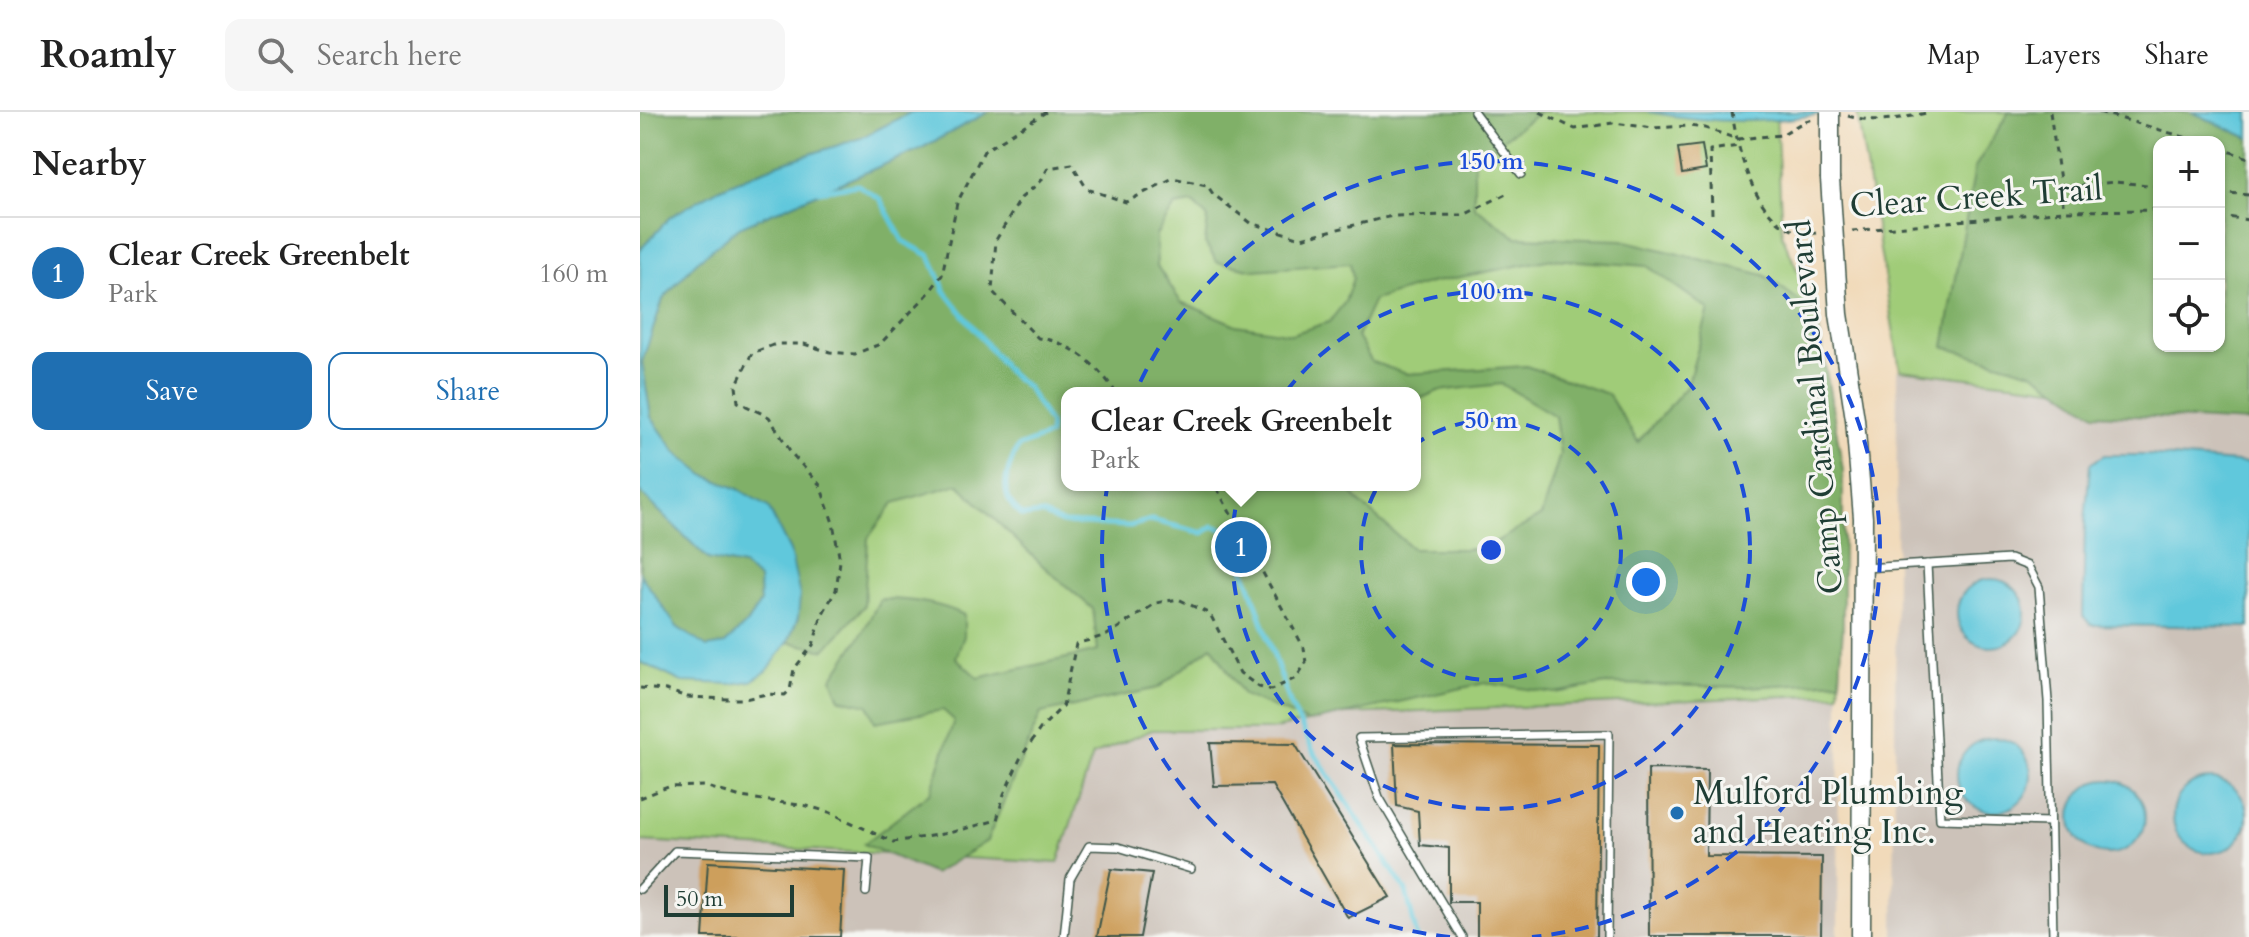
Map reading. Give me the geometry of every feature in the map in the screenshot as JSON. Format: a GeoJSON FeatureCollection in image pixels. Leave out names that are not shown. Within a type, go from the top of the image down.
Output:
{"type":"FeatureCollection","features":[{"type":"Feature","properties":{"kind":"street","name":"Camp Cardinal Boulevard"},"geometry":{"type":"LineString","coordinates":[[1830,112],[1832,232],[1839,314],[1855,419],[1863,518],[1861,937]]}},
{"type":"Feature","properties":{"kind":"lane"},"geometry":{"type":"LineString","coordinates":[[1474,112],[1521,174]]}},
{"type":"Feature","properties":{"kind":"lane"},"geometry":{"type":"LineString","coordinates":[[1864,568],[2010,559],[2028,566],[2039,587],[2048,701],[2053,937]]}},
{"type":"Feature","properties":{"kind":"lane"},"geometry":{"type":"LineString","coordinates":[[1927,564],[1940,819],[2050,822]]}},
{"type":"Feature","properties":{"kind":"lane"},"geometry":{"type":"LineString","coordinates":[[1462,937],[1379,797],[1359,738],[1609,734],[1607,937]]}},
{"type":"Feature","properties":{"kind":"lane"},"geometry":{"type":"LineString","coordinates":[[1064,937],[1070,879],[1089,846],[1118,847],[1191,869]]}},
{"type":"Feature","properties":{"kind":"lane"},"geometry":{"type":"LineString","coordinates":[[640,889],[675,851],[869,858],[866,892]]}},
{"type":"Feature","properties":{"kind":"path"},"geometry":{"type":"LineString","coordinates":[[640,688],[666,690],[687,697],[745,699],[766,694],[785,695],[790,690],[794,669],[813,645],[822,615],[836,590],[840,561],[833,523],[820,485],[792,454],[769,417],[738,402],[736,386],[752,353],[776,344],[804,344],[830,352],[855,354],[880,344],[942,275],[957,203],[984,151],[1046,112]]}},
{"type":"Feature","properties":{"kind":"path"},"geometry":{"type":"LineString","coordinates":[[1540,112],[1575,129],[1613,123],[1653,128],[1688,126],[1705,128],[1737,139]]}},
{"type":"Feature","properties":{"kind":"path","name":"Clear Creek Trail"},"geometry":{"type":"LineString","coordinates":[[1732,112],[1743,165],[1755,192],[1772,216],[1790,230],[1807,234],[1886,230],[2064,211],[2153,210]]}},
{"type":"Feature","properties":{"kind":"path"},"geometry":{"type":"LineString","coordinates":[[2050,112],[2064,211]]}},
{"type":"Feature","properties":{"kind":"path"},"geometry":{"type":"LineString","coordinates":[[2099,112],[2181,136]]}},
{"type":"Feature","properties":{"kind":"path"},"geometry":{"type":"LineString","coordinates":[[1712,214],[1710,150],[1739,146]]}},
{"type":"Feature","properties":{"kind":"path"},"geometry":{"type":"LineString","coordinates":[[2225,150],[2249,158]]}},
{"type":"Feature","properties":{"kind":"path"},"geometry":{"type":"LineString","coordinates":[[1112,387],[1105,375],[1081,356],[1056,340],[1038,338],[992,291],[996,240],[1021,198],[1041,181],[1048,168],[1072,164],[1087,189],[1126,202],[1173,178],[1207,185],[1213,194],[1251,223],[1301,238],[1392,216],[1464,215],[1510,192]]}},
{"type":"Feature","properties":{"kind":"path"},"geometry":{"type":"LineString","coordinates":[[2061,187],[2115,182],[2153,185]]}},
{"type":"Feature","properties":{"kind":"path"},"geometry":{"type":"LineString","coordinates":[[2225,193],[2249,195]]}},
{"type":"Feature","properties":{"kind":"path"},"geometry":{"type":"LineString","coordinates":[[2225,217],[2249,220]]}},
{"type":"Feature","properties":{"kind":"path"},"geometry":{"type":"LineString","coordinates":[[640,798],[668,787],[704,786],[741,797],[829,812],[893,842],[949,833],[997,820],[1004,794],[1020,759],[1040,729],[1063,706],[1076,644],[1107,635],[1156,603],[1178,599],[1210,614],[1240,673],[1252,683],[1271,690],[1296,678],[1306,663],[1304,648],[1218,491]]}},
{"type":"Feature","properties":{"kind":"shaded area"},"geometry":{"type":"Polygon","coordinates":[[[1897,370],[2249,411],[2249,937],[1894,937],[1897,370]]]}},
{"type":"Feature","properties":{"kind":"shaded area"},"geometry":{"type":"Polygon","coordinates":[[[1839,694],[1838,937],[640,937],[640,841],[1058,863],[1067,726],[1839,694]]]}},
{"type":"Feature","properties":{"kind":"green space"},"geometry":{"type":"Polygon","coordinates":[[[640,112],[1776,112],[1782,235],[1816,313],[1843,470],[1843,623],[1839,694],[1298,716],[1308,722],[1270,730],[1152,730],[1093,755],[1058,863],[640,841],[640,112]]]}},
{"type":"Feature","properties":{"kind":"green space"},"geometry":{"type":"Polygon","coordinates":[[[640,112],[911,112],[861,138],[776,165],[718,189],[670,217],[640,250],[640,112]]]}},
{"type":"Feature","properties":{"kind":"green space"},"geometry":{"type":"Polygon","coordinates":[[[988,112],[1540,112],[1474,160],[1474,206],[1516,237],[1622,240],[1764,275],[1816,313],[1843,470],[1840,681],[1747,687],[1606,684],[1555,693],[1485,683],[1308,722],[1243,695],[1212,646],[1158,688],[1041,713],[987,841],[934,874],[864,844],[931,792],[954,720],[943,710],[875,722],[868,705],[840,699],[832,679],[863,632],[880,599],[923,602],[964,615],[964,636],[956,658],[978,678],[1098,651],[1093,609],[958,484],[894,503],[868,538],[864,606],[825,650],[788,642],[798,618],[790,551],[768,508],[738,489],[704,475],[676,452],[651,417],[642,362],[663,299],[695,263],[739,227],[920,149],[988,112]],[[1193,203],[1175,206],[1156,235],[1157,266],[1181,302],[1236,325],[1292,334],[1329,322],[1345,302],[1353,278],[1350,263],[1254,270],[1217,262],[1205,243],[1208,218],[1193,203]],[[1552,259],[1430,283],[1374,300],[1357,337],[1372,362],[1407,374],[1526,366],[1608,394],[1638,442],[1687,386],[1709,310],[1647,266],[1552,259]]]}},
{"type":"Feature","properties":{"kind":"green space"},"geometry":{"type":"Polygon","coordinates":[[[1857,112],[2193,112],[2249,137],[2249,411],[1900,370],[1857,112]]]}},
{"type":"Feature","properties":{"kind":"green space"},"geometry":{"type":"Polygon","coordinates":[[[2009,112],[2192,112],[2249,138],[2249,422],[2095,414],[2032,372],[1944,347],[1975,167],[2009,112]]]}},
{"type":"Feature","properties":{"kind":"green space"},"geometry":{"type":"Polygon","coordinates":[[[640,492],[708,559],[743,566],[759,578],[760,603],[749,621],[725,644],[707,647],[677,627],[640,574],[640,492]]]}},
{"type":"Feature","properties":{"kind":"water"},"geometry":{"type":"Polygon","coordinates":[[[911,112],[988,112],[920,149],[739,227],[695,263],[663,299],[642,362],[651,417],[676,452],[704,475],[738,489],[768,507],[790,551],[800,596],[798,618],[788,642],[767,671],[751,681],[731,684],[682,682],[640,662],[640,574],[677,627],[707,647],[725,644],[749,621],[760,603],[759,579],[743,566],[708,559],[640,492],[640,250],[670,217],[718,189],[776,165],[861,138],[911,112]]]}},
{"type":"Feature","properties":{"kind":"water"},"geometry":{"type":"Polygon","coordinates":[[[1648,112],[1832,112],[1786,119],[1740,121],[1648,112]]]}},
{"type":"Feature","properties":{"kind":"water"},"geometry":{"type":"Polygon","coordinates":[[[2192,112],[2249,112],[2249,138],[2192,112]]]}},
{"type":"Feature","properties":{"kind":"water"},"geometry":{"type":"Polygon","coordinates":[[[2104,455],[2249,463],[2249,627],[2091,625],[2083,616],[2090,464],[2104,455]]]}},
{"type":"Feature","properties":{"kind":"water"},"geometry":{"type":"Polygon","coordinates":[[[1991,579],[2015,589],[2025,613],[2015,637],[1991,647],[1967,637],[1957,613],[1967,589],[1991,579]]]}},
{"type":"Feature","properties":{"kind":"water"},"geometry":{"type":"Polygon","coordinates":[[[1994,738],[2015,744],[2025,754],[2031,775],[2025,796],[2015,806],[1994,812],[1973,806],[1963,796],[1957,775],[1963,754],[1973,744],[1994,738]]]}},
{"type":"Feature","properties":{"kind":"water"},"geometry":{"type":"Polygon","coordinates":[[[2210,779],[2231,785],[2241,795],[2247,816],[2241,837],[2231,847],[2210,853],[2189,847],[2179,837],[2173,816],[2179,795],[2189,785],[2210,779]]]}},
{"type":"Feature","properties":{"kind":"water"},"geometry":{"type":"Polygon","coordinates":[[[2108,780],[2129,786],[2139,796],[2145,817],[2139,838],[2129,848],[2108,854],[2087,848],[2077,838],[2071,817],[2077,796],[2087,786],[2108,780]]]}},
{"type":"Feature","properties":{"kind":"building"},"geometry":{"type":"Polygon","coordinates":[[[1702,145],[1706,170],[1682,174],[1678,148],[1702,145]]]}},
{"type":"Feature","properties":{"kind":"building"},"geometry":{"type":"Polygon","coordinates":[[[1210,743],[1295,744],[1390,897],[1348,918],[1272,785],[1214,786],[1210,743]]]}},
{"type":"Feature","properties":{"kind":"building"},"geometry":{"type":"Polygon","coordinates":[[[1394,744],[1599,745],[1597,937],[1477,937],[1477,902],[1449,902],[1449,848],[1420,845],[1418,811],[1397,806],[1394,744]]]}},
{"type":"Feature","properties":{"kind":"building","name":"Mulford Plumbing and Heating Inc."},"geometry":{"type":"Polygon","coordinates":[[[1648,769],[1707,770],[1706,856],[1822,857],[1821,936],[1649,936],[1648,769]]]}},
{"type":"Feature","properties":{"kind":"building"},"geometry":{"type":"Polygon","coordinates":[[[708,862],[844,870],[840,937],[703,937],[708,862]]]}},
{"type":"Feature","properties":{"kind":"building"},"geometry":{"type":"Polygon","coordinates":[[[1111,869],[1152,873],[1140,937],[1097,937],[1111,869]]]}},
{"type":"Feature","properties":{"kind":"waterway"},"geometry":{"type":"LineString","coordinates":[[819,191],[858,185],[880,199],[903,241],[930,256],[945,291],[1009,373],[1027,387],[1050,424],[1049,435],[1018,447],[1007,475],[1009,501],[1023,516],[1042,514],[1062,523],[1130,526],[1151,520],[1203,533],[1213,526],[1226,530],[1249,582],[1290,703],[1313,751],[1406,891],[1417,937]]}},
{"type":"Feature","properties":{"kind":"place","name":"Clear Creek Greenbelt"},"geometry":{"type":"Point","coordinates":[1241,547]}},
{"type":"Feature","properties":{"kind":"place","name":"Mulford Plumbing and Heating Inc."},"geometry":{"type":"Point","coordinates":[1677,813]}}]}
